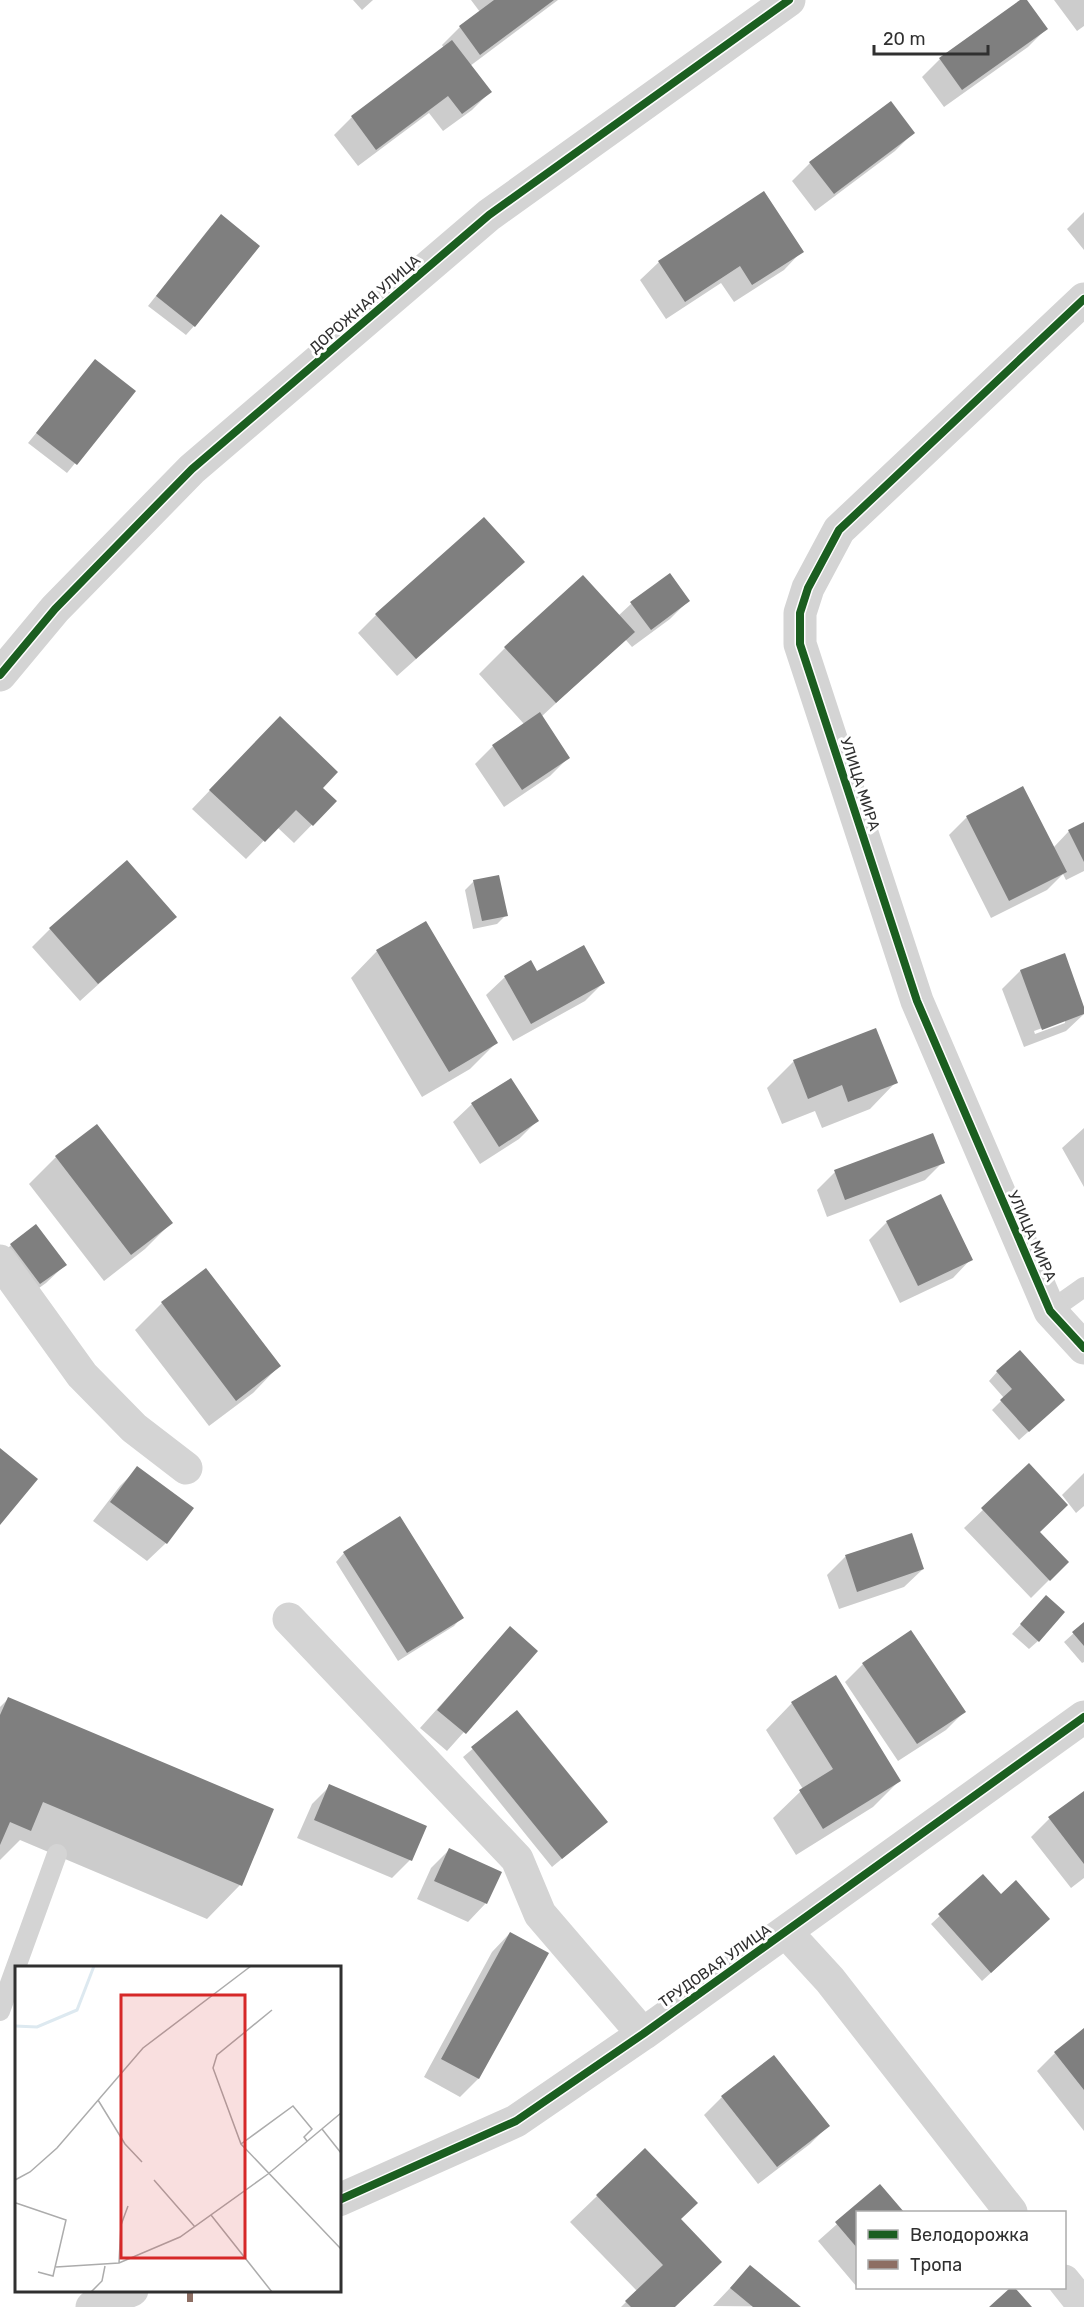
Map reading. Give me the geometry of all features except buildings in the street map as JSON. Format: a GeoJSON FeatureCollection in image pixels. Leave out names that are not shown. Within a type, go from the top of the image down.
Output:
{"type":"FeatureCollection","features":[{"type":"Feature","properties":{"kind":"street","name":"ДОРОЖНАЯ УЛИЦА"},"geometry":{"type":"LineString","coordinates":[[0,675],[55,609],[192,469],[489,216],[789,0]]}},
{"type":"Feature","properties":{"kind":"street","name":"УЛИЦА МИРА"},"geometry":{"type":"LineString","coordinates":[[1084,300],[839,530],[808,588],[800,613],[800,644],[917,1001],[1050,1311],[1084,1348]]}},
{"type":"Feature","properties":{"kind":"street"},"geometry":{"type":"LineString","coordinates":[[0,1261],[82,1375],[134,1428],[186,1468]]}},
{"type":"Feature","properties":{"kind":"street"},"geometry":{"type":"LineString","coordinates":[[289,1620],[517,1859],[540,1914],[643,2034]]}},
{"type":"Feature","properties":{"kind":"street","name":"ТРУДОВАЯ УЛИЦА"},"geometry":{"type":"LineString","coordinates":[[340,2200],[516,2121],[643,2034],[1084,1717]]}},
{"type":"Feature","properties":{"kind":"street"},"geometry":{"type":"LineString","coordinates":[[786,1932],[830,1980],[1010,2211]]}},
{"type":"Feature","properties":{"kind":"street"},"geometry":{"type":"LineString","coordinates":[[1066,2282],[1084,2306]]}},
{"type":"Feature","properties":{"kind":"street"},"geometry":{"type":"LineString","coordinates":[[92,2307],[127,2292]]}},
{"type":"Feature","properties":{"kind":"lane"},"geometry":{"type":"LineString","coordinates":[[1050,1311],[1084,1287]]}},
{"type":"Feature","properties":{"kind":"lane"},"geometry":{"type":"LineString","coordinates":[[16,1966],[57,1854]]}},
{"type":"Feature","properties":{"kind":"lane"},"geometry":{"type":"LineString","coordinates":[[0,2011],[15,1970]]}},
{"type":"Feature","properties":{"kind":"marked path"},"geometry":{"type":"LineString","coordinates":[[190,2292],[190,2307]]}},
{"type":"Feature","properties":{"kind":"cycle path"},"geometry":{"type":"LineString","coordinates":[[0,675],[55,609],[192,469],[489,215],[789,0]]}},
{"type":"Feature","properties":{"kind":"cycle path"},"geometry":{"type":"LineString","coordinates":[[1084,299],[839,530],[808,588],[800,613],[800,644],[917,1001],[1050,1311],[1084,1348]]}},
{"type":"Feature","properties":{"kind":"cycle path"},"geometry":{"type":"LineString","coordinates":[[340,2200],[516,2121],[643,2034],[1084,1717]]}}]}
